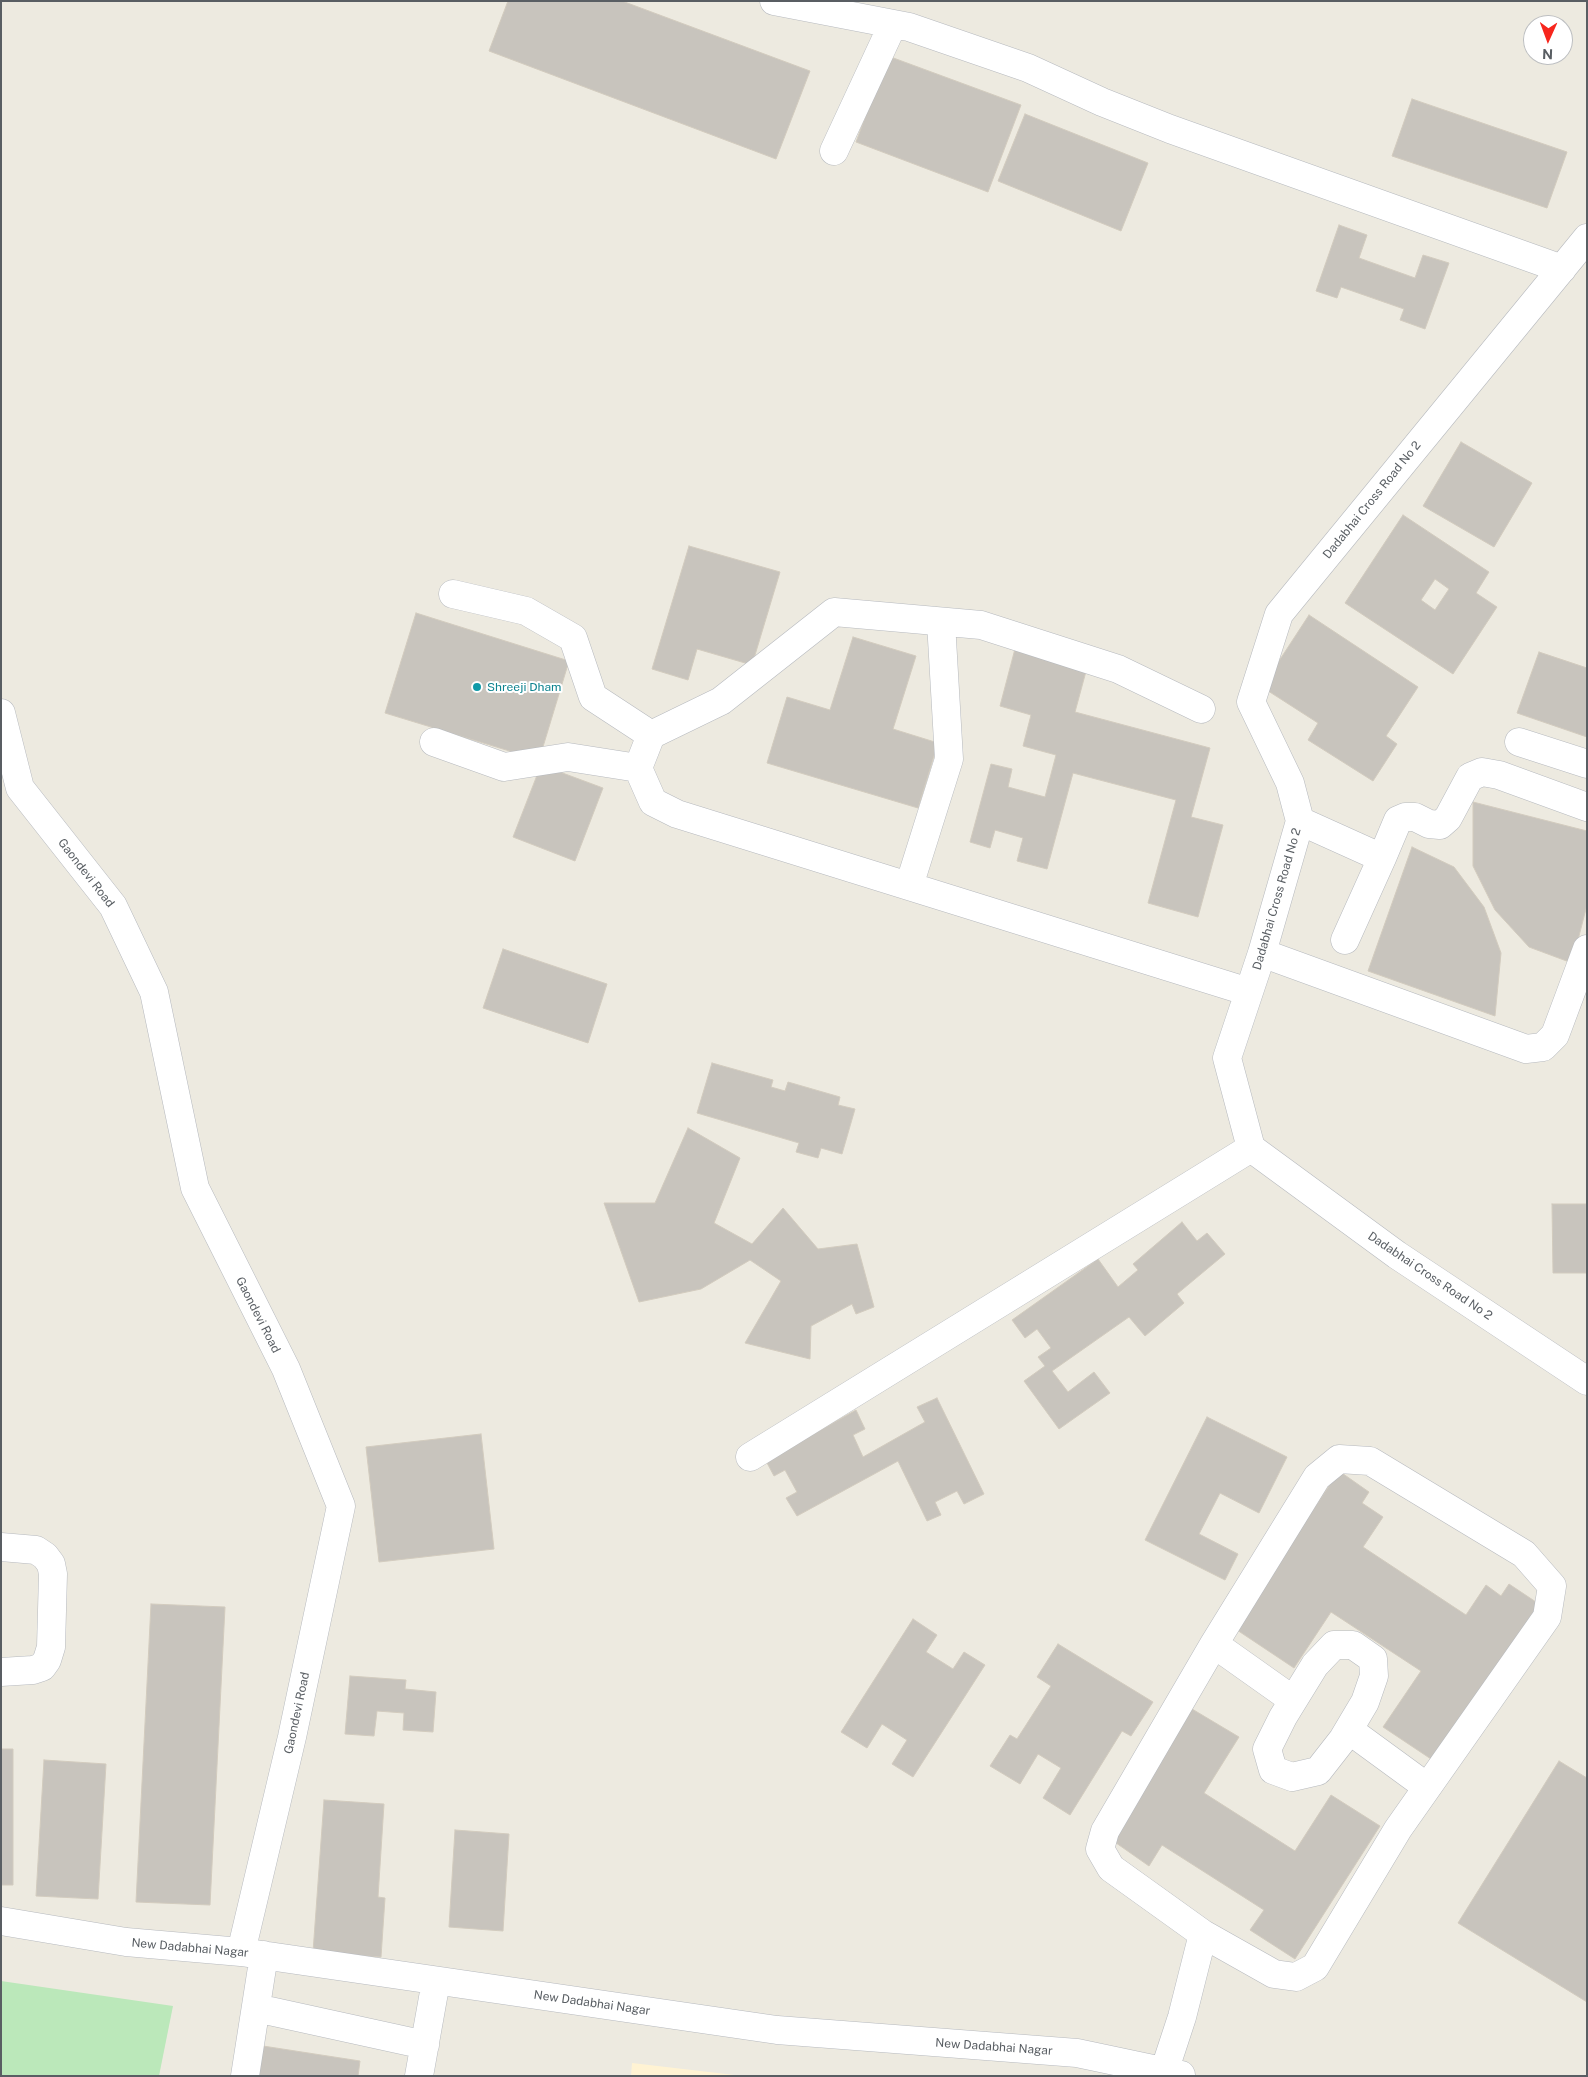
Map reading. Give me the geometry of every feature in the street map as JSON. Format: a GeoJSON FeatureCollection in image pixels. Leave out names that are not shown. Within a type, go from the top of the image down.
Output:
{"type":"FeatureCollection","features":[{"type":"Feature","properties":{"kind":"street"},"geometry":{"type":"LineString","coordinates":[[774,1],[909,27],[1028,68],[1102,102],[1170,129],[1562,269]]}},
{"type":"Feature","properties":{"kind":"street"},"geometry":{"type":"LineString","coordinates":[[834,151],[894,24]]}},
{"type":"Feature","properties":{"kind":"street","name":"Dadabhai Cross Road No 2"},"geometry":{"type":"LineString","coordinates":[[1587,238],[1279,614],[1251,702],[1290,782],[1297,829],[1262,953],[1227,1058],[1251,1148],[1398,1255],[1587,1381]]}},
{"type":"Feature","properties":{"kind":"street"},"geometry":{"type":"LineString","coordinates":[[453,594],[526,611],[573,638],[592,697],[651,734]]}},
{"type":"Feature","properties":{"kind":"street"},"geometry":{"type":"LineString","coordinates":[[1202,709],[1118,669],[981,625],[834,612],[721,700],[651,734],[638,768],[653,802],[677,814],[1250,992]]}},
{"type":"Feature","properties":{"kind":"street"},"geometry":{"type":"LineString","coordinates":[[909,886],[949,759],[941,622]]}},
{"type":"Feature","properties":{"kind":"street","name":"Gaondevi Road"},"geometry":{"type":"LineString","coordinates":[[1,713],[20,788],[113,906],[154,992],[195,1188],[286,1370],[341,1506],[292,1737],[252,1953],[256,2008],[245,2076]]}},
{"type":"Feature","properties":{"kind":"street"},"geometry":{"type":"LineString","coordinates":[[434,742],[504,767],[568,757],[638,768]]}},
{"type":"Feature","properties":{"kind":"street"},"geometry":{"type":"LineString","coordinates":[[1519,742],[1587,764]]}},
{"type":"Feature","properties":{"kind":"street"},"geometry":{"type":"LineString","coordinates":[[1346,940],[1398,820],[1405,817],[1415,817],[1429,824],[1440,825],[1448,818],[1470,778],[1482,772],[1499,775],[1587,807]]}},
{"type":"Feature","properties":{"kind":"street"},"geometry":{"type":"LineString","coordinates":[[1297,829],[1382,858]]}},
{"type":"Feature","properties":{"kind":"street"},"geometry":{"type":"LineString","coordinates":[[1297,829],[1349,863]]}},
{"type":"Feature","properties":{"kind":"street"},"geometry":{"type":"LineString","coordinates":[[1262,953],[1526,1049],[1543,1047],[1555,1035],[1587,949]]}},
{"type":"Feature","properties":{"kind":"street"},"geometry":{"type":"LineString","coordinates":[[750,1457],[1251,1148]]}},
{"type":"Feature","properties":{"kind":"street"},"geometry":{"type":"LineString","coordinates":[[1339,1459],[1370,1461],[1524,1554],[1552,1586],[1547,1617],[1427,1787],[1398,1829],[1315,1967],[1296,1977],[1274,1974],[1203,1934],[1111,1868],[1100,1849],[1105,1831],[1214,1644],[1317,1476],[1339,1459]]}},
{"type":"Feature","properties":{"kind":"street"},"geometry":{"type":"LineString","coordinates":[[1,1547],[36,1550],[45,1556],[51,1564],[53,1574],[51,1647],[47,1660],[42,1667],[33,1670],[1,1672]]}},
{"type":"Feature","properties":{"kind":"street"},"geometry":{"type":"LineString","coordinates":[[1214,1644],[1294,1700]]}},
{"type":"Feature","properties":{"kind":"street"},"geometry":{"type":"LineString","coordinates":[[1353,1645],[1373,1659],[1374,1676],[1365,1702],[1349,1730],[1318,1771],[1292,1777],[1273,1770],[1267,1749],[1314,1664],[1334,1646],[1353,1645]]}},
{"type":"Feature","properties":{"kind":"street"},"geometry":{"type":"LineString","coordinates":[[1349,1730],[1427,1787]]}},
{"type":"Feature","properties":{"kind":"street","name":"New Dadabhai Nagar"},"geometry":{"type":"LineString","coordinates":[[1,1920],[126,1942],[252,1953],[777,2030],[1077,2053],[1173,2074]]}},
{"type":"Feature","properties":{"kind":"street"},"geometry":{"type":"LineString","coordinates":[[1173,2074],[1182,2018],[1203,1934]]}},
{"type":"Feature","properties":{"kind":"street"},"geometry":{"type":"LineString","coordinates":[[419,2076],[436,1981]]}},
{"type":"Feature","properties":{"kind":"street"},"geometry":{"type":"LineString","coordinates":[[256,2008],[425,2045]]}},
{"type":"Feature","properties":{"kind":"shaded area"},"geometry":{"type":"Polygon","coordinates":[[[632,2063],[743,2076],[631,2076],[632,2063]]]}},
{"type":"Feature","properties":{"kind":"green space"},"geometry":{"type":"Polygon","coordinates":[[[1,1981],[173,2006],[159,2076],[1,2076],[1,1981]]]}},
{"type":"Feature","properties":{"kind":"building"},"geometry":{"type":"Polygon","coordinates":[[[508,1],[622,1],[810,71],[776,159],[489,51],[508,1]]]}},
{"type":"Feature","properties":{"kind":"building"},"geometry":{"type":"Polygon","coordinates":[[[888,56],[1021,105],[988,192],[856,142],[888,56]]]}},
{"type":"Feature","properties":{"kind":"building"},"geometry":{"type":"Polygon","coordinates":[[[1412,99],[1567,152],[1547,208],[1392,156],[1412,99]]]}},
{"type":"Feature","properties":{"kind":"building"},"geometry":{"type":"Polygon","coordinates":[[[1025,114],[1148,163],[1121,231],[998,181],[1025,114]]]}},
{"type":"Feature","properties":{"kind":"building"},"geometry":{"type":"Polygon","coordinates":[[[1339,225],[1367,235],[1359,258],[1415,278],[1423,255],[1449,263],[1425,329],[1400,320],[1404,309],[1341,287],[1337,298],[1316,291],[1339,225]]]}},
{"type":"Feature","properties":{"kind":"building"},"geometry":{"type":"Polygon","coordinates":[[[1461,442],[1532,483],[1494,547],[1423,506],[1461,442]]]}},
{"type":"Feature","properties":{"kind":"building"},"geometry":{"type":"Polygon","coordinates":[[[1403,515],[1489,572],[1476,593],[1497,607],[1453,674],[1345,603],[1403,515]],[[1435,579],[1421,600],[1435,610],[1449,589],[1435,579]]]}},
{"type":"Feature","properties":{"kind":"building"},"geometry":{"type":"Polygon","coordinates":[[[689,546],[780,572],[752,665],[697,649],[688,680],[652,669],[689,546]]]}},
{"type":"Feature","properties":{"kind":"building","name":"Shreeji Dham"},"geometry":{"type":"Polygon","coordinates":[[[416,613],[569,661],[539,760],[385,713],[416,613]]]}},
{"type":"Feature","properties":{"kind":"building"},"geometry":{"type":"Polygon","coordinates":[[[1309,615],[1418,687],[1386,736],[1397,744],[1373,781],[1308,740],[1318,723],[1262,687],[1309,615]]]}},
{"type":"Feature","properties":{"kind":"building"},"geometry":{"type":"Polygon","coordinates":[[[853,637],[916,656],[893,729],[938,743],[918,808],[767,763],[787,697],[830,710],[853,637]]]}},
{"type":"Feature","properties":{"kind":"building"},"geometry":{"type":"Polygon","coordinates":[[[1016,645],[1088,664],[1075,712],[1210,748],[1191,817],[1223,825],[1198,917],[1148,903],[1176,800],[1073,773],[1047,869],[1017,861],[1023,838],[995,830],[990,848],[970,842],[991,764],[1012,769],[1008,787],[1045,797],[1056,755],[1023,746],[1031,715],[1000,706],[1016,645]]]}},
{"type":"Feature","properties":{"kind":"building"},"geometry":{"type":"Polygon","coordinates":[[[1539,652],[1587,668],[1587,737],[1517,713],[1539,652]]]}},
{"type":"Feature","properties":{"kind":"building"},"geometry":{"type":"Polygon","coordinates":[[[541,765],[603,788],[575,861],[513,837],[541,765]]]}},
{"type":"Feature","properties":{"kind":"building"},"geometry":{"type":"Polygon","coordinates":[[[1473,802],[1587,831],[1587,905],[1572,963],[1529,947],[1495,910],[1473,866],[1473,802]]]}},
{"type":"Feature","properties":{"kind":"building"},"geometry":{"type":"Polygon","coordinates":[[[1412,847],[1454,867],[1484,907],[1501,953],[1495,1016],[1368,971],[1412,847]]]}},
{"type":"Feature","properties":{"kind":"building"},"geometry":{"type":"Polygon","coordinates":[[[503,949],[607,984],[588,1043],[483,1008],[503,949]]]}},
{"type":"Feature","properties":{"kind":"building"},"geometry":{"type":"Polygon","coordinates":[[[712,1063],[773,1080],[771,1087],[785,1091],[788,1082],[840,1097],[838,1105],[855,1109],[842,1154],[821,1148],[818,1158],[796,1152],[799,1143],[697,1113],[712,1063]]]}},
{"type":"Feature","properties":{"kind":"building"},"geometry":{"type":"Polygon","coordinates":[[[688,1128],[740,1158],[714,1223],[752,1244],[783,1208],[818,1249],[857,1244],[874,1307],[856,1314],[852,1304],[811,1326],[810,1359],[745,1343],[781,1281],[750,1260],[701,1289],[639,1302],[604,1203],[655,1203],[688,1128]]]}},
{"type":"Feature","properties":{"kind":"building"},"geometry":{"type":"Polygon","coordinates":[[[1552,1204],[1586,1204],[1586,1273],[1553,1273],[1552,1204]]]}},
{"type":"Feature","properties":{"kind":"building"},"geometry":{"type":"Polygon","coordinates":[[[1182,1222],[1197,1241],[1207,1233],[1225,1254],[1177,1294],[1184,1303],[1145,1336],[1129,1317],[1052,1371],[1068,1392],[1094,1372],[1110,1393],[1059,1429],[1024,1381],[1045,1366],[1038,1357],[1051,1348],[1037,1329],[1025,1338],[1012,1320],[1098,1259],[1118,1287],[1138,1270],[1133,1264],[1182,1222]]]}},
{"type":"Feature","properties":{"kind":"building"},"geometry":{"type":"Polygon","coordinates":[[[937,1398],[984,1494],[964,1504],[957,1491],[935,1502],[941,1515],[927,1521],[898,1461],[797,1516],[786,1498],[797,1492],[785,1470],[774,1476],[766,1461],[856,1410],[865,1429],[853,1435],[863,1457],[925,1422],[917,1407],[937,1398]]]}},
{"type":"Feature","properties":{"kind":"building"},"geometry":{"type":"Polygon","coordinates":[[[1207,1417],[1287,1457],[1259,1513],[1220,1493],[1199,1534],[1238,1554],[1225,1580],[1145,1540],[1207,1417]]]}},
{"type":"Feature","properties":{"kind":"building"},"geometry":{"type":"Polygon","coordinates":[[[481,1434],[494,1549],[379,1562],[366,1447],[481,1434]]]}},
{"type":"Feature","properties":{"kind":"building"},"geometry":{"type":"Polygon","coordinates":[[[1339,1471],[1369,1492],[1362,1503],[1383,1517],[1363,1547],[1466,1615],[1486,1585],[1501,1596],[1509,1584],[1539,1604],[1434,1761],[1383,1727],[1421,1671],[1331,1612],[1294,1668],[1234,1628],[1339,1471]]]}},
{"type":"Feature","properties":{"kind":"building"},"geometry":{"type":"Polygon","coordinates":[[[151,1604],[225,1607],[210,1905],[136,1902],[151,1604]]]}},
{"type":"Feature","properties":{"kind":"building"},"geometry":{"type":"Polygon","coordinates":[[[913,1619],[937,1635],[926,1652],[953,1669],[964,1652],[985,1665],[913,1777],[892,1764],[907,1740],[882,1724],[867,1748],[841,1732],[913,1619]]]}},
{"type":"Feature","properties":{"kind":"building"},"geometry":{"type":"Polygon","coordinates":[[[1058,1644],[1153,1702],[1131,1736],[1122,1731],[1070,1815],[1043,1798],[1061,1768],[1038,1754],[1020,1784],[990,1766],[1010,1735],[1017,1739],[1051,1686],[1037,1677],[1058,1644]]]}},
{"type":"Feature","properties":{"kind":"building"},"geometry":{"type":"Polygon","coordinates":[[[350,1676],[406,1680],[405,1689],[436,1692],[433,1732],[403,1730],[404,1713],[377,1711],[374,1736],[345,1734],[350,1676]]]}},
{"type":"Feature","properties":{"kind":"building"},"geometry":{"type":"Polygon","coordinates":[[[1187,1706],[1239,1737],[1204,1793],[1295,1851],[1331,1795],[1380,1826],[1295,1959],[1250,1930],[1264,1910],[1162,1845],[1149,1866],[1109,1838],[1187,1706]]]}},
{"type":"Feature","properties":{"kind":"building"},"geometry":{"type":"Polygon","coordinates":[[[1,1749],[13,1749],[13,1885],[1,1885],[1,1749]]]}},
{"type":"Feature","properties":{"kind":"building"},"geometry":{"type":"Polygon","coordinates":[[[44,1760],[106,1764],[98,1899],[36,1896],[44,1760]]]}},
{"type":"Feature","properties":{"kind":"building"},"geometry":{"type":"Polygon","coordinates":[[[1559,1761],[1587,1778],[1587,2002],[1458,1923],[1559,1761]]]}},
{"type":"Feature","properties":{"kind":"building"},"geometry":{"type":"Polygon","coordinates":[[[324,1800],[384,1804],[378,1897],[385,1898],[381,1957],[313,1952],[324,1800]]]}},
{"type":"Feature","properties":{"kind":"building"},"geometry":{"type":"Polygon","coordinates":[[[455,1830],[509,1834],[503,1931],[449,1927],[455,1830]]]}},
{"type":"Feature","properties":{"kind":"building"},"geometry":{"type":"Polygon","coordinates":[[[263,2046],[360,2061],[358,2076],[258,2076],[263,2046]]]}},
{"type":"Feature","properties":{"kind":"place","name":"Shreeji Dham"},"geometry":{"type":"Point","coordinates":[477,687]}}]}
